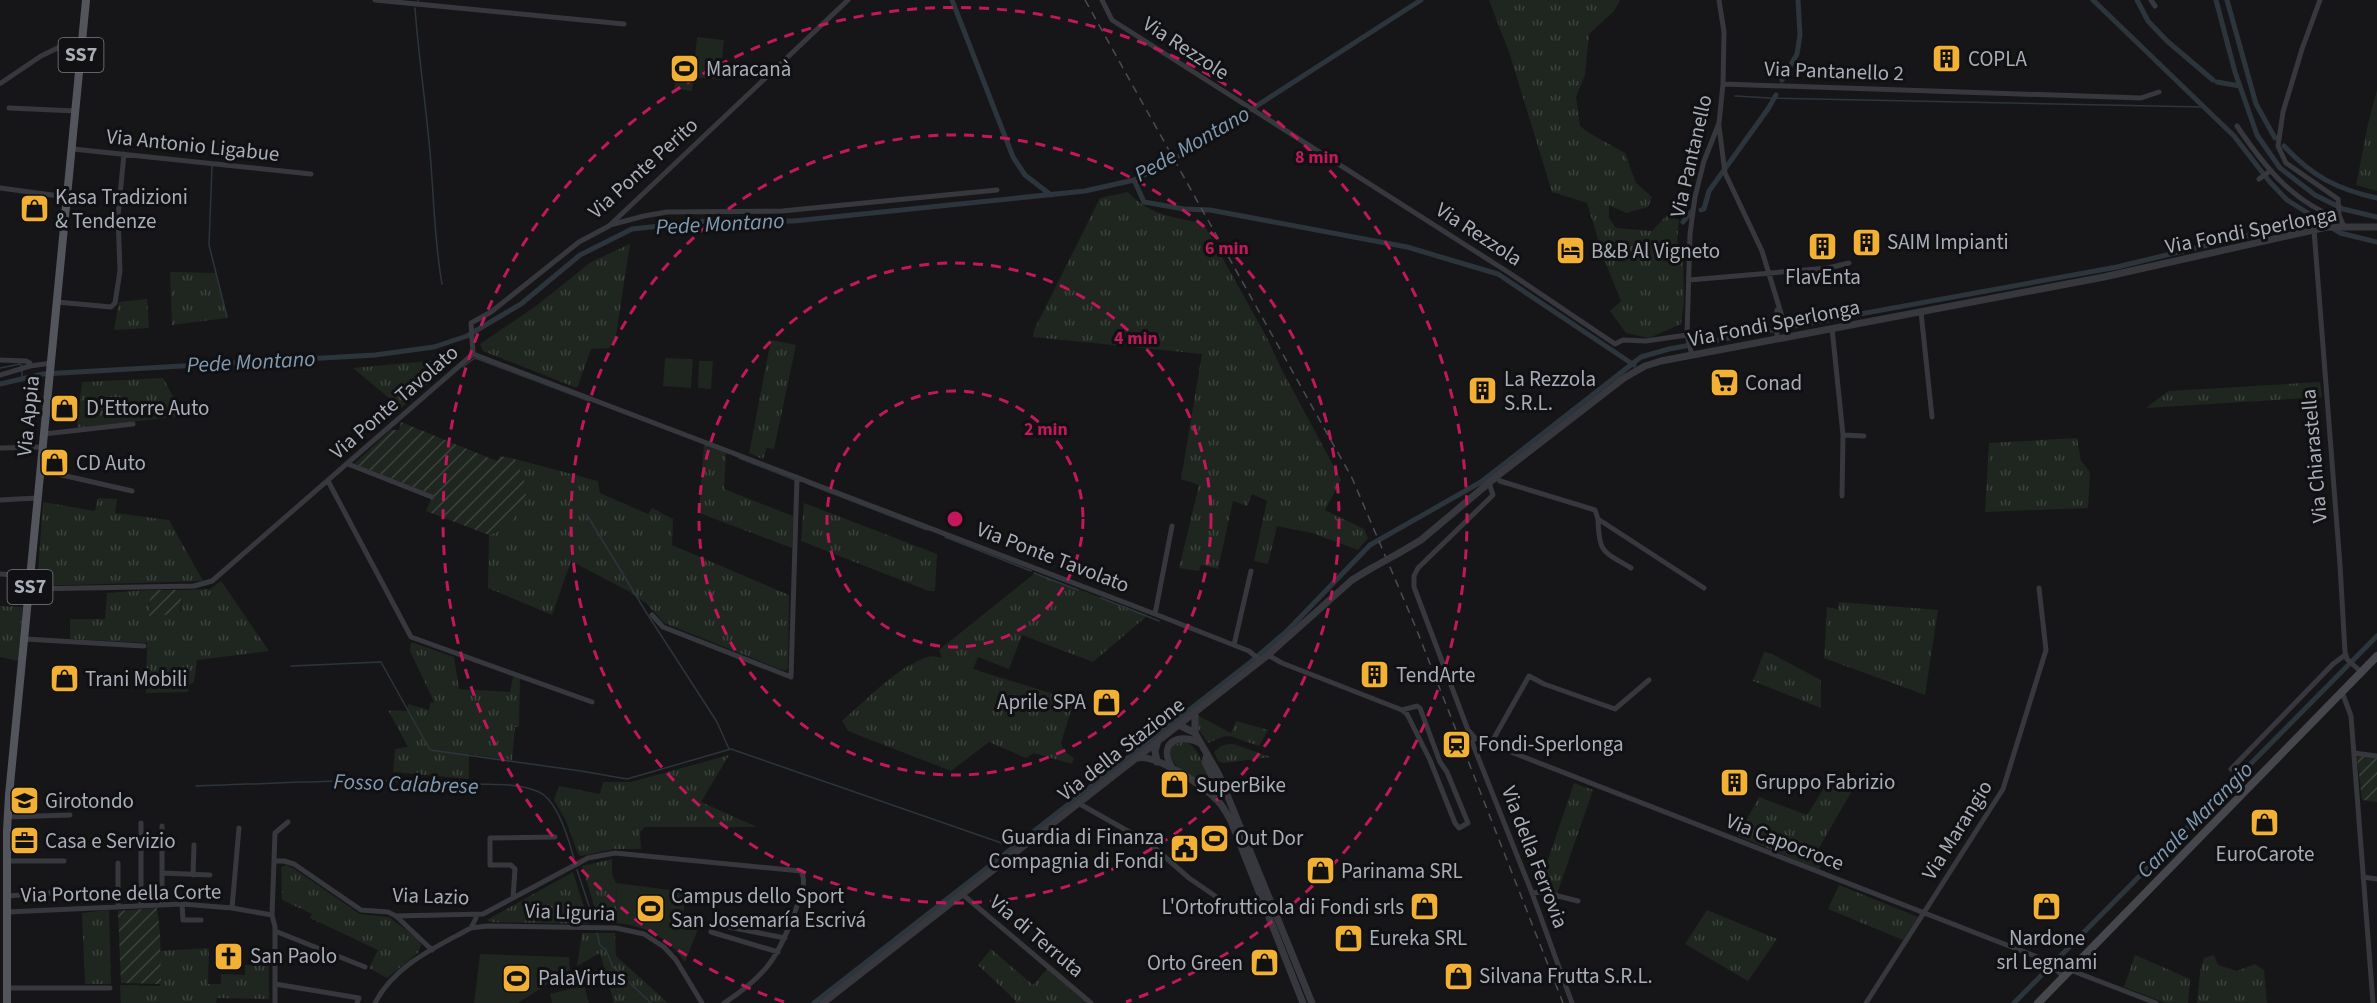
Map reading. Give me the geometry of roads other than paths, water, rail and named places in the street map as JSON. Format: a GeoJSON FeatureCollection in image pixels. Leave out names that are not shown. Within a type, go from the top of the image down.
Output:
{"type":"FeatureCollection","features":[{"type":"Feature","properties":{"kind":"main road","name":"Via Appia"},"geometry":{"type":"LineString","coordinates":[[7,861],[8,817],[5,794],[25,639],[86,0]]}},
{"type":"Feature","properties":{"kind":"main road"},"geometry":{"type":"LineString","coordinates":[[2038,1003],[2061,975],[2070,970],[2342,692],[2359,670],[2377,656]]}},
{"type":"Feature","properties":{"kind":"main road","name":"SS7"},"geometry":{"type":"LineString","coordinates":[[7,861],[4,966],[7,1003]]}},
{"type":"Feature","properties":{"kind":"street"},"geometry":{"type":"LineString","coordinates":[[375,0],[624,24]]}},
{"type":"Feature","properties":{"kind":"street","name":"Via Ponte Perito"},"geometry":{"type":"LineString","coordinates":[[473,354],[471,323],[491,312],[579,242],[609,226],[848,0]]}},
{"type":"Feature","properties":{"kind":"street","name":"Via Rezzole"},"geometry":{"type":"LineString","coordinates":[[1102,0],[1113,20],[1261,116]]}},
{"type":"Feature","properties":{"kind":"street","name":"Via Pantanello"},"geometry":{"type":"LineString","coordinates":[[1691,353],[1688,337],[1690,234],[1695,197],[1704,161],[1719,123],[1723,84],[1724,32],[1719,0]]}},
{"type":"Feature","properties":{"kind":"street"},"geometry":{"type":"LineString","coordinates":[[2151,0],[2155,6]]}},
{"type":"Feature","properties":{"kind":"street"},"geometry":{"type":"LineString","coordinates":[[2320,0],[2283,112],[2278,146],[2286,163],[2339,201],[2341,227]]}},
{"type":"Feature","properties":{"kind":"street"},"geometry":{"type":"LineString","coordinates":[[1,83],[41,56],[74,40],[82,42]]}},
{"type":"Feature","properties":{"kind":"street","name":"Via Pantanello 2"},"geometry":{"type":"LineString","coordinates":[[1723,84],[2141,98],[2159,92]]}},
{"type":"Feature","properties":{"kind":"street"},"geometry":{"type":"LineString","coordinates":[[9,108],[76,111]]}},
{"type":"Feature","properties":{"kind":"street","name":"Via Rezzola"},"geometry":{"type":"LineString","coordinates":[[1261,116],[1511,274],[1615,344],[1623,340],[1646,342],[1688,337]]}},
{"type":"Feature","properties":{"kind":"street"},"geometry":{"type":"LineString","coordinates":[[1719,123],[1725,174],[1762,251],[1777,305],[1788,333]]}},
{"type":"Feature","properties":{"kind":"street"},"geometry":{"type":"LineString","coordinates":[[2237,126],[2269,172],[2300,198],[2339,217]]}},
{"type":"Feature","properties":{"kind":"street","name":"Via Antonio Ligabue"},"geometry":{"type":"LineString","coordinates":[[73,149],[311,174]]}},
{"type":"Feature","properties":{"kind":"street"},"geometry":{"type":"LineString","coordinates":[[57,302],[111,307],[115,303],[120,271],[118,216],[124,154]]}},
{"type":"Feature","properties":{"kind":"street"},"geometry":{"type":"LineString","coordinates":[[2260,178],[2269,172]]}},
{"type":"Feature","properties":{"kind":"street"},"geometry":{"type":"LineString","coordinates":[[0,188],[67,197]]}},
{"type":"Feature","properties":{"kind":"street"},"geometry":{"type":"LineString","coordinates":[[609,226],[667,212],[782,211],[997,190]]}},
{"type":"Feature","properties":{"kind":"street","name":"Via Fondi Sperlonga"},"geometry":{"type":"LineString","coordinates":[[1269,655],[1352,580],[1421,540],[1496,477],[1624,378],[1645,366],[1777,334],[1832,328],[2104,277],[2327,227],[2377,227]]}},
{"type":"Feature","properties":{"kind":"street","name":"Via Chiarastella"},"geometry":{"type":"LineString","coordinates":[[2314,230],[2346,657]]}},
{"type":"Feature","properties":{"kind":"street"},"geometry":{"type":"LineString","coordinates":[[1689,280],[1828,268],[1849,263]]}},
{"type":"Feature","properties":{"kind":"street"},"geometry":{"type":"LineString","coordinates":[[1777,305],[1777,334]]}},
{"type":"Feature","properties":{"kind":"street"},"geometry":{"type":"LineString","coordinates":[[1921,312],[1932,417]]}},
{"type":"Feature","properties":{"kind":"street"},"geometry":{"type":"LineString","coordinates":[[1832,328],[1843,435],[1842,496]]}},
{"type":"Feature","properties":{"kind":"street","name":"Via Ponte Tavolato"},"geometry":{"type":"LineString","coordinates":[[30,589],[194,586],[212,581],[473,354],[1155,614],[1234,645],[1257,657]]}},
{"type":"Feature","properties":{"kind":"street"},"geometry":{"type":"LineString","coordinates":[[0,360],[26,361],[30,363],[30,366]]}},
{"type":"Feature","properties":{"kind":"street"},"geometry":{"type":"LineString","coordinates":[[0,375],[30,366],[51,364]]}},
{"type":"Feature","properties":{"kind":"street"},"geometry":{"type":"LineString","coordinates":[[44,434],[133,424]]}},
{"type":"Feature","properties":{"kind":"street"},"geometry":{"type":"LineString","coordinates":[[1843,435],[1864,436]]}},
{"type":"Feature","properties":{"kind":"street"},"geometry":{"type":"LineString","coordinates":[[0,448],[43,447]]}},
{"type":"Feature","properties":{"kind":"street"},"geometry":{"type":"LineString","coordinates":[[348,464],[432,496]]}},
{"type":"Feature","properties":{"kind":"street"},"geometry":{"type":"LineString","coordinates":[[40,470],[132,491]]}},
{"type":"Feature","properties":{"kind":"street"},"geometry":{"type":"LineString","coordinates":[[652,615],[663,627],[790,677],[797,477]]}},
{"type":"Feature","properties":{"kind":"street"},"geometry":{"type":"LineString","coordinates":[[1496,477],[1500,482],[1595,510],[1601,548],[1631,568]]}},
{"type":"Feature","properties":{"kind":"street"},"geometry":{"type":"LineString","coordinates":[[328,482],[411,637],[592,702]]}},
{"type":"Feature","properties":{"kind":"street","name":"Via della Ferrovia"},"geometry":{"type":"LineString","coordinates":[[1489,483],[1493,495],[1426,560],[1414,576],[1414,587],[1468,730],[1475,738],[1472,742],[1532,893],[1572,1003]]}},
{"type":"Feature","properties":{"kind":"street"},"geometry":{"type":"LineString","coordinates":[[0,500],[37,498]]}},
{"type":"Feature","properties":{"kind":"street"},"geometry":{"type":"LineString","coordinates":[[1598,519],[1704,588]]}},
{"type":"Feature","properties":{"kind":"street"},"geometry":{"type":"LineString","coordinates":[[1155,614],[1172,526]]}},
{"type":"Feature","properties":{"kind":"street"},"geometry":{"type":"LineString","coordinates":[[1234,645],[1251,571]]}},
{"type":"Feature","properties":{"kind":"street"},"geometry":{"type":"LineString","coordinates":[[0,574],[31,576]]}},
{"type":"Feature","properties":{"kind":"street","name":"Via Marangio"},"geometry":{"type":"LineString","coordinates":[[1866,1003],[1925,914],[2006,782],[2005,778],[2046,650],[2039,588]]}},
{"type":"Feature","properties":{"kind":"street"},"geometry":{"type":"LineString","coordinates":[[25,639],[144,646]]}},
{"type":"Feature","properties":{"kind":"street"},"geometry":{"type":"LineString","coordinates":[[1269,655],[1282,663],[1402,710],[1407,714],[1455,823],[1460,828],[1466,826],[1468,823],[1456,792],[1441,764],[1420,708],[1417,706],[1402,710]]}},
{"type":"Feature","properties":{"kind":"street","name":"Via della Stazione"},"geometry":{"type":"LineString","coordinates":[[826,1002],[1179,725],[1257,657],[1269,655]]}},
{"type":"Feature","properties":{"kind":"street"},"geometry":{"type":"LineString","coordinates":[[2230,769],[2333,664],[2346,657],[2359,670]]}},
{"type":"Feature","properties":{"kind":"street"},"geometry":{"type":"LineString","coordinates":[[1490,745],[1529,676],[1544,684],[1615,709],[1649,680]]}},
{"type":"Feature","properties":{"kind":"street"},"geometry":{"type":"LineString","coordinates":[[2342,692],[2350,716],[2354,753],[2373,1003]]}},
{"type":"Feature","properties":{"kind":"street"},"geometry":{"type":"LineString","coordinates":[[1195,712],[1195,733],[1220,776],[1312,1003]]}},
{"type":"Feature","properties":{"kind":"street"},"geometry":{"type":"LineString","coordinates":[[1179,725],[1195,733]]}},
{"type":"Feature","properties":{"kind":"street"},"geometry":{"type":"LineString","coordinates":[[1172,768],[1167,758],[1168,748],[1172,741],[1183,737],[1200,742]]}},
{"type":"Feature","properties":{"kind":"street"},"geometry":{"type":"LineString","coordinates":[[1421,742],[1431,738]]}},
{"type":"Feature","properties":{"kind":"street","name":"Via Capocroce"},"geometry":{"type":"LineString","coordinates":[[1475,738],[2046,961],[2061,975]]}},
{"type":"Feature","properties":{"kind":"street"},"geometry":{"type":"LineString","coordinates":[[1157,762],[1155,751],[1158,741]]}},
{"type":"Feature","properties":{"kind":"street"},"geometry":{"type":"LineString","coordinates":[[2354,753],[2377,756]]}},
{"type":"Feature","properties":{"kind":"street"},"geometry":{"type":"LineString","coordinates":[[1204,789],[1214,781],[1205,762],[1207,754]]}},
{"type":"Feature","properties":{"kind":"street"},"geometry":{"type":"LineString","coordinates":[[1137,758],[1148,758],[1172,768],[1219,801],[1231,821],[1304,1003]]}},
{"type":"Feature","properties":{"kind":"street"},"geometry":{"type":"LineString","coordinates":[[1432,768],[1441,764]]}},
{"type":"Feature","properties":{"kind":"street"},"geometry":{"type":"LineString","coordinates":[[1078,803],[1149,843],[1190,878],[1234,909],[1263,903]]}},
{"type":"Feature","properties":{"kind":"street"},"geometry":{"type":"LineString","coordinates":[[8,817],[70,815]]}},
{"type":"Feature","properties":{"kind":"street"},"geometry":{"type":"LineString","coordinates":[[275,1003],[275,931],[272,915],[275,833],[280,826],[288,822]]}},
{"type":"Feature","properties":{"kind":"street"},"geometry":{"type":"LineString","coordinates":[[141,823],[141,906]]}},
{"type":"Feature","properties":{"kind":"street"},"geometry":{"type":"LineString","coordinates":[[162,826],[162,905]]}},
{"type":"Feature","properties":{"kind":"street"},"geometry":{"type":"LineString","coordinates":[[232,908],[239,828]]}},
{"type":"Feature","properties":{"kind":"street"},"geometry":{"type":"LineString","coordinates":[[513,898],[515,869],[511,865],[490,865],[490,838],[555,837]]}},
{"type":"Feature","properties":{"kind":"street"},"geometry":{"type":"LineString","coordinates":[[194,845],[194,875]]}},
{"type":"Feature","properties":{"kind":"street","name":"Via Lazio"},"geometry":{"type":"LineString","coordinates":[[274,861],[294,864],[362,910],[388,912],[396,916],[476,916],[483,914],[588,858],[615,853],[801,870],[805,878],[785,938]]}},
{"type":"Feature","properties":{"kind":"street"},"geometry":{"type":"LineString","coordinates":[[7,861],[64,861]]}},
{"type":"Feature","properties":{"kind":"street"},"geometry":{"type":"LineString","coordinates":[[118,863],[118,907]]}},
{"type":"Feature","properties":{"kind":"street"},"geometry":{"type":"LineString","coordinates":[[162,873],[210,875]]}},
{"type":"Feature","properties":{"kind":"street"},"geometry":{"type":"LineString","coordinates":[[2363,877],[2377,879]]}},
{"type":"Feature","properties":{"kind":"street"},"geometry":{"type":"LineString","coordinates":[[7,896],[64,892]]}},
{"type":"Feature","properties":{"kind":"street"},"geometry":{"type":"LineString","coordinates":[[1532,893],[1542,892],[1578,901]]}},
{"type":"Feature","properties":{"kind":"street","name":"Via di Terruta"},"geometry":{"type":"LineString","coordinates":[[962,894],[1091,1003]]}},
{"type":"Feature","properties":{"kind":"street"},"geometry":{"type":"LineString","coordinates":[[182,904],[183,920],[201,920]]}},
{"type":"Feature","properties":{"kind":"street","name":"Via Portone della Corte"},"geometry":{"type":"LineString","coordinates":[[7,912],[182,904],[232,908],[272,915]]}},
{"type":"Feature","properties":{"kind":"street"},"geometry":{"type":"LineString","coordinates":[[396,916],[432,950]]}},
{"type":"Feature","properties":{"kind":"street"},"geometry":{"type":"LineString","coordinates":[[375,1003],[396,973],[419,957],[473,928],[476,916]]}},
{"type":"Feature","properties":{"kind":"street"},"geometry":{"type":"LineString","coordinates":[[724,1003],[756,980],[778,952],[785,938],[714,924],[711,932],[778,952]]}},
{"type":"Feature","properties":{"kind":"street","name":"Via Liguria"},"geometry":{"type":"LineString","coordinates":[[473,928],[487,926],[616,928],[644,934],[664,947],[676,960],[702,1003]]}},
{"type":"Feature","properties":{"kind":"street"},"geometry":{"type":"LineString","coordinates":[[275,931],[365,967]]}},
{"type":"Feature","properties":{"kind":"street"},"geometry":{"type":"LineString","coordinates":[[2070,970],[2156,1003]]}},
{"type":"Feature","properties":{"kind":"street"},"geometry":{"type":"LineString","coordinates":[[275,984],[359,998],[357,1003]]}},
{"type":"Feature","properties":{"kind":"street"},"geometry":{"type":"LineString","coordinates":[[7,988],[110,988]]}},
{"type":"Feature","properties":{"kind":"waterway"},"geometry":{"type":"LineString","coordinates":[[952,0],[1013,157],[1025,175],[1051,195]]}},
{"type":"Feature","properties":{"kind":"waterway","name":"Pede Montano"},"geometry":{"type":"LineString","coordinates":[[0,384],[43,374],[375,355],[434,347],[467,336],[521,304],[580,255],[632,229],[706,221],[794,221],[1085,191],[1134,180],[1168,163],[1421,0]]}},
{"type":"Feature","properties":{"kind":"waterway"},"geometry":{"type":"LineString","coordinates":[[1782,80],[1797,54],[1800,35],[1798,0]]}},
{"type":"Feature","properties":{"kind":"waterway"},"geometry":{"type":"LineString","coordinates":[[2093,0],[2234,136],[2287,200],[2340,233],[2377,242]]}},
{"type":"Feature","properties":{"kind":"waterway"},"geometry":{"type":"LineString","coordinates":[[2137,0],[2148,21],[2167,41],[2213,80]]}},
{"type":"Feature","properties":{"kind":"waterway"},"geometry":{"type":"LineString","coordinates":[[2216,0],[2235,72],[2257,135],[2280,168],[2315,195],[2343,209],[2377,217]]}},
{"type":"Feature","properties":{"kind":"waterway"},"geometry":{"type":"LineString","coordinates":[[2227,0],[2256,104],[2275,138]]}},
{"type":"Feature","properties":{"kind":"waterway"},"geometry":{"type":"LineString","coordinates":[[415,8],[442,284]]}},
{"type":"Feature","properties":{"kind":"waterway"},"geometry":{"type":"LineString","coordinates":[[2217,82],[2240,86]]}},
{"type":"Feature","properties":{"kind":"waterway"},"geometry":{"type":"LineString","coordinates":[[1701,210],[1704,209],[1709,191],[1776,95]]}},
{"type":"Feature","properties":{"kind":"waterway"},"geometry":{"type":"LineString","coordinates":[[1735,96],[2204,107]]}},
{"type":"Feature","properties":{"kind":"waterway"},"geometry":{"type":"LineString","coordinates":[[2284,146],[2305,166],[2326,180],[2337,186],[2377,198]]}},
{"type":"Feature","properties":{"kind":"waterway"},"geometry":{"type":"LineString","coordinates":[[212,166],[209,245],[227,317]]}},
{"type":"Feature","properties":{"kind":"waterway"},"geometry":{"type":"LineString","coordinates":[[1134,180],[1144,202],[1184,209],[1210,210],[1407,247],[1498,274],[1634,365]]}},
{"type":"Feature","properties":{"kind":"waterway"},"geometry":{"type":"LineString","coordinates":[[1683,222],[1691,212]]}},
{"type":"Feature","properties":{"kind":"waterway"},"geometry":{"type":"LineString","coordinates":[[814,1003],[1252,661],[1287,631],[1370,545],[1481,482],[1641,357],[1669,349],[2117,267],[2319,218]]}},
{"type":"Feature","properties":{"kind":"waterway"},"geometry":{"type":"LineString","coordinates":[[463,367],[475,358],[589,401]]}},
{"type":"Feature","properties":{"kind":"waterway"},"geometry":{"type":"LineString","coordinates":[[0,368],[20,364],[22,366]]}},
{"type":"Feature","properties":{"kind":"waterway"},"geometry":{"type":"LineString","coordinates":[[22,370],[22,379]]}},
{"type":"Feature","properties":{"kind":"waterway"},"geometry":{"type":"LineString","coordinates":[[739,458],[795,480]]}},
{"type":"Feature","properties":{"kind":"waterway"},"geometry":{"type":"LineString","coordinates":[[808,484],[927,530]]}},
{"type":"Feature","properties":{"kind":"waterway"},"geometry":{"type":"LineString","coordinates":[[587,515],[717,722],[729,749]]}},
{"type":"Feature","properties":{"kind":"waterway"},"geometry":{"type":"LineString","coordinates":[[945,537],[1031,571]]}},
{"type":"Feature","properties":{"kind":"waterway"},"geometry":{"type":"LineString","coordinates":[[1034,573],[1078,590]]}},
{"type":"Feature","properties":{"kind":"waterway"},"geometry":{"type":"LineString","coordinates":[[1101,598],[1159,621]]}},
{"type":"Feature","properties":{"kind":"waterway","name":"Canale Marangio"},"geometry":{"type":"LineString","coordinates":[[2014,1003],[2377,636]]}},
{"type":"Feature","properties":{"kind":"waterway"},"geometry":{"type":"LineString","coordinates":[[291,666],[381,662],[430,750],[627,779],[731,749],[1013,847]]}},
{"type":"Feature","properties":{"kind":"waterway","name":"Fosso Calabrese"},"geometry":{"type":"LineString","coordinates":[[196,786],[370,781],[524,787],[539,792],[551,803],[561,821],[574,859]]}},
{"type":"Feature","properties":{"kind":"waterway","name":"Fosso Calabrese"},"geometry":{"type":"LineString","coordinates":[[577,870],[594,921]]}},
{"type":"Feature","properties":{"kind":"waterway","name":"Fosso Calabrese"},"geometry":{"type":"LineString","coordinates":[[597,933],[600,945],[606,950],[613,967],[651,1003]]}},
{"type":"Feature","properties":{"kind":"railway"},"geometry":{"type":"LineString","coordinates":[[1085,0],[1352,478],[1416,628],[1563,1003]]}},
{"type":"Feature","properties":{"kind":"place","name":"COPLA"},"geometry":{"type":"Point","coordinates":[1947,59]}},
{"type":"Feature","properties":{"kind":"place","name":"Maracanà"},"geometry":{"type":"Point","coordinates":[685,69]}},
{"type":"Feature","properties":{"kind":"place","name":"Kasa Tradizioni & Tendenze"},"geometry":{"type":"Point","coordinates":[34,209]}},
{"type":"Feature","properties":{"kind":"place","name":"SAIM Impianti"},"geometry":{"type":"Point","coordinates":[1866,242]}},
{"type":"Feature","properties":{"kind":"place","name":"FlavEnta"},"geometry":{"type":"Point","coordinates":[1823,246]}},
{"type":"Feature","properties":{"kind":"place","name":"B&B Al Vigneto"},"geometry":{"type":"Point","coordinates":[1570,251]}},
{"type":"Feature","properties":{"kind":"place","name":"Conad"},"geometry":{"type":"Point","coordinates":[1724,383]}},
{"type":"Feature","properties":{"kind":"place","name":"La Rezzola S.R.L."},"geometry":{"type":"Point","coordinates":[1483,391]}},
{"type":"Feature","properties":{"kind":"place","name":"D'Ettorre Auto"},"geometry":{"type":"Point","coordinates":[65,408]}},
{"type":"Feature","properties":{"kind":"place","name":"CD Auto"},"geometry":{"type":"Point","coordinates":[55,463]}},
{"type":"Feature","properties":{"kind":"place","name":"TendArte"},"geometry":{"type":"Point","coordinates":[1375,675]}},
{"type":"Feature","properties":{"kind":"place","name":"Trani Mobili"},"geometry":{"type":"Point","coordinates":[64,679]}},
{"type":"Feature","properties":{"kind":"place","name":"Aprile SPA"},"geometry":{"type":"Point","coordinates":[1107,702]}},
{"type":"Feature","properties":{"kind":"place","name":"Fondi-Sperlonga"},"geometry":{"type":"Point","coordinates":[1457,744]}},
{"type":"Feature","properties":{"kind":"place","name":"Gruppo Fabrizio"},"geometry":{"type":"Point","coordinates":[1734,782]}},
{"type":"Feature","properties":{"kind":"place","name":"SuperBike"},"geometry":{"type":"Point","coordinates":[1175,785]}},
{"type":"Feature","properties":{"kind":"place","name":"Girotondo"},"geometry":{"type":"Point","coordinates":[24,801]}},
{"type":"Feature","properties":{"kind":"place","name":"EuroCarote"},"geometry":{"type":"Point","coordinates":[2265,823]}},
{"type":"Feature","properties":{"kind":"place","name":"Out Dor"},"geometry":{"type":"Point","coordinates":[1214,838]}},
{"type":"Feature","properties":{"kind":"place","name":"Casa e Servizio"},"geometry":{"type":"Point","coordinates":[24,841]}},
{"type":"Feature","properties":{"kind":"place","name":"Guardia di Finanza Compagnia di Fondi"},"geometry":{"type":"Point","coordinates":[1185,849]}},
{"type":"Feature","properties":{"kind":"place","name":"Parinama SRL"},"geometry":{"type":"Point","coordinates":[1320,871]}},
{"type":"Feature","properties":{"kind":"place","name":"L'Ortofrutticola di Fondi srls"},"geometry":{"type":"Point","coordinates":[1425,907]}},
{"type":"Feature","properties":{"kind":"place","name":"Nardone srl Legnami"},"geometry":{"type":"Point","coordinates":[2047,907]}},
{"type":"Feature","properties":{"kind":"place","name":"Campus dello Sport San Josemaría Escrivá"},"geometry":{"type":"Point","coordinates":[650,908]}},
{"type":"Feature","properties":{"kind":"place","name":"Eureka SRL"},"geometry":{"type":"Point","coordinates":[1348,938]}},
{"type":"Feature","properties":{"kind":"place","name":"San Paolo"},"geometry":{"type":"Point","coordinates":[229,956]}},
{"type":"Feature","properties":{"kind":"place","name":"Orto Green"},"geometry":{"type":"Point","coordinates":[1264,963]}},
{"type":"Feature","properties":{"kind":"place","name":"Silvana Frutta S.R.L."},"geometry":{"type":"Point","coordinates":[1458,976]}},
{"type":"Feature","properties":{"kind":"place","name":"PalaVirtus"},"geometry":{"type":"Point","coordinates":[517,978]}}]}
